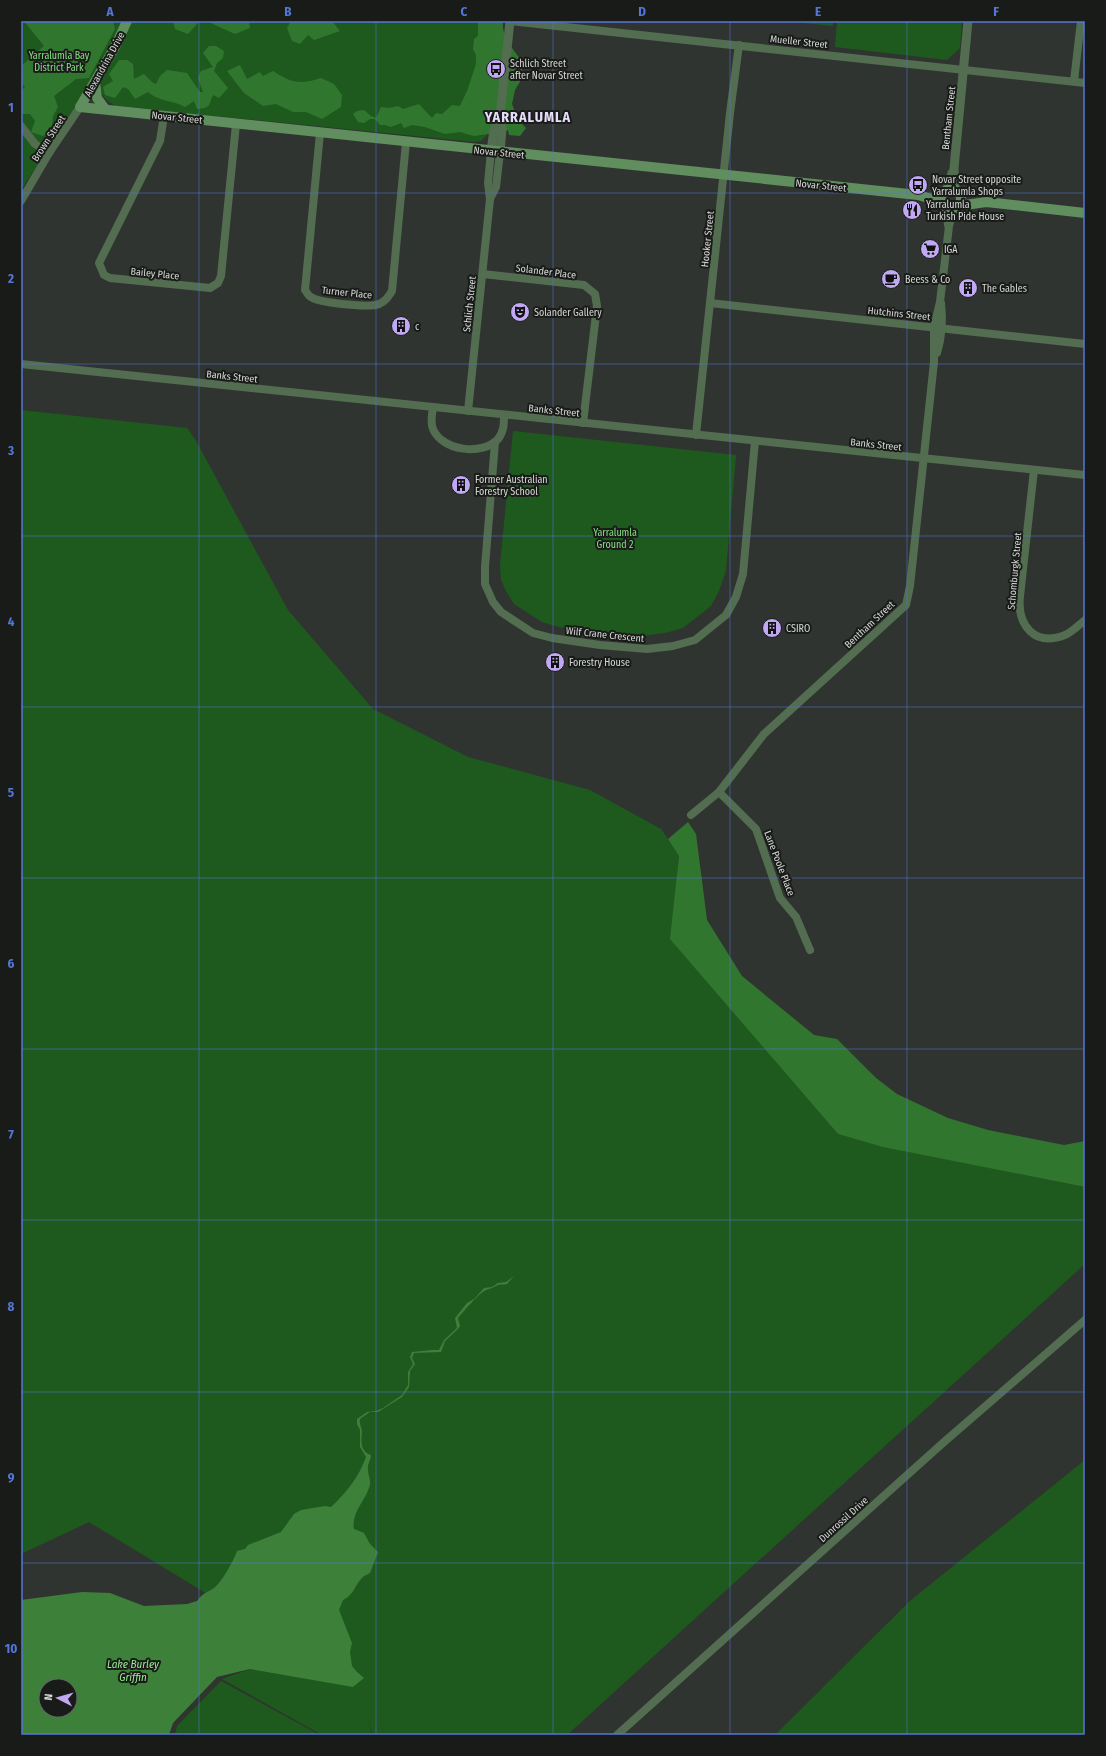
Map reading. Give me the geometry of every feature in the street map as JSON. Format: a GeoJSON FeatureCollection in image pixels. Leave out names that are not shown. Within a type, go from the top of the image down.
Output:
{"type":"FeatureCollection","features":[{"type":"Feature","properties":{"kind":"main road","name":"Alexandrina Drive"},"geometry":{"type":"LineString","coordinates":[[80,107],[115,47],[127,21]]}},
{"type":"Feature","properties":{"kind":"main road"},"geometry":{"type":"LineString","coordinates":[[95,82],[97,98],[105,109]]}},
{"type":"Feature","properties":{"kind":"main road","name":"Novar Street"},"geometry":{"type":"LineString","coordinates":[[80,107],[1085,213]]}},
{"type":"Feature","properties":{"kind":"street","name":"Mueller Street"},"geometry":{"type":"LineString","coordinates":[[510,21],[1085,83]]}},
{"type":"Feature","properties":{"kind":"street","name":"Schlich Street"},"geometry":{"type":"LineString","coordinates":[[468,411],[490,199],[496,187],[496,152],[502,130],[500,116],[510,21]]}},
{"type":"Feature","properties":{"kind":"street","name":"Bentham Street"},"geometry":{"type":"LineString","coordinates":[[691,815],[719,792],[764,734],[906,605],[910,586],[938,328],[968,21]]}},
{"type":"Feature","properties":{"kind":"street"},"geometry":{"type":"LineString","coordinates":[[1074,82],[1081,21]]}},
{"type":"Feature","properties":{"kind":"street","name":"Hooker Street"},"geometry":{"type":"LineString","coordinates":[[696,435],[739,45]]}},
{"type":"Feature","properties":{"kind":"street","name":"Brown Street"},"geometry":{"type":"LineString","coordinates":[[21,201],[49,153],[80,107]]}},
{"type":"Feature","properties":{"kind":"street","name":"Bailey Place"},"geometry":{"type":"LineString","coordinates":[[164,116],[160,141],[99,263],[104,275],[110,278],[210,288],[218,283],[221,276],[236,124]]}},
{"type":"Feature","properties":{"kind":"street"},"geometry":{"type":"LineString","coordinates":[[21,126],[35,144],[49,153]]}},
{"type":"Feature","properties":{"kind":"street","name":"Turner Place"},"geometry":{"type":"LineString","coordinates":[[320,133],[306,290],[311,297],[319,300],[365,306],[378,305],[386,300],[392,291],[406,142]]}},
{"type":"Feature","properties":{"kind":"street","name":"Solander Place"},"geometry":{"type":"LineString","coordinates":[[483,274],[584,285],[594,294],[597,306],[584,423]]}},
{"type":"Feature","properties":{"kind":"street","name":"Hutchins Street"},"geometry":{"type":"LineString","coordinates":[[710,303],[1085,344]]}},
{"type":"Feature","properties":{"kind":"street","name":"Banks Street"},"geometry":{"type":"LineString","coordinates":[[21,364],[1085,475]]}},
{"type":"Feature","properties":{"kind":"street"},"geometry":{"type":"LineString","coordinates":[[433,407],[431,422],[432,428],[439,438],[445,442],[467,449],[486,446],[495,442]]}},
{"type":"Feature","properties":{"kind":"street","name":"Wilf Crane Crescent"},"geometry":{"type":"LineString","coordinates":[[504,415],[502,431],[499,438],[495,442],[485,567],[485,584],[492,600],[501,612],[533,633],[566,640],[648,649],[673,646],[695,640],[726,615],[736,597],[743,574],[755,441]]}},
{"type":"Feature","properties":{"kind":"street","name":"Schomburgk Street"},"geometry":{"type":"LineString","coordinates":[[1034,470],[1019,601],[1021,619],[1032,633],[1047,639],[1067,634],[1085,620]]}},
{"type":"Feature","properties":{"kind":"street","name":"Lane Poole Place"},"geometry":{"type":"LineString","coordinates":[[719,792],[756,829],[780,898],[796,917],[810,950]]}},
{"type":"Feature","properties":{"kind":"street","name":"Dunrossil Drive"},"geometry":{"type":"LineString","coordinates":[[617,1735],[944,1442],[1085,1320]]}},
{"type":"Feature","properties":{"kind":"green space","name":"Yarralumla Bay District Park"},"geometry":{"type":"Polygon","coordinates":[[[21,21],[124,21],[122,28],[77,104],[21,190],[21,21]]]}},
{"type":"Feature","properties":{"kind":"green space","name":"Yarralumla Bay District Park"},"geometry":{"type":"Polygon","coordinates":[[[24,21],[113,21],[115,29],[89,78],[76,79],[54,96],[58,107],[53,116],[52,129],[43,136],[31,132],[35,121],[30,114],[21,114],[21,91],[25,87],[21,82],[21,66],[44,46],[24,21]]]}},
{"type":"Feature","properties":{"kind":"green space"},"geometry":{"type":"Polygon","coordinates":[[[132,21],[502,21],[487,135],[481,141],[475,142],[116,106],[104,97],[101,91],[100,83],[120,48],[132,21]]]}},
{"type":"Feature","properties":{"kind":"green space"},"geometry":{"type":"Polygon","coordinates":[[[173,21],[203,21],[198,23],[188,34],[175,29],[173,21]]]}},
{"type":"Feature","properties":{"kind":"green space"},"geometry":{"type":"Polygon","coordinates":[[[209,21],[249,21],[250,28],[235,34],[209,21]]]}},
{"type":"Feature","properties":{"kind":"green space"},"geometry":{"type":"Polygon","coordinates":[[[291,21],[332,21],[340,31],[314,40],[308,35],[300,44],[292,41],[287,28],[291,21]]]}},
{"type":"Feature","properties":{"kind":"green space"},"geometry":{"type":"Polygon","coordinates":[[[478,21],[503,21],[506,38],[523,62],[521,80],[515,90],[512,104],[518,120],[526,128],[520,136],[509,135],[508,130],[499,136],[489,134],[474,136],[460,132],[445,134],[425,127],[412,125],[404,128],[401,123],[391,127],[380,125],[375,119],[370,119],[364,123],[358,122],[353,114],[357,111],[364,110],[376,118],[381,107],[389,108],[398,106],[403,109],[419,104],[432,118],[436,113],[442,114],[452,105],[460,106],[467,91],[476,64],[476,55],[473,49],[474,39],[478,36],[478,21]]]}},
{"type":"Feature","properties":{"kind":"green space"},"geometry":{"type":"Polygon","coordinates":[[[783,21],[833,21],[833,26],[783,21]]]}},
{"type":"Feature","properties":{"kind":"green space"},"geometry":{"type":"Polygon","coordinates":[[[837,21],[962,21],[960,48],[947,60],[835,47],[837,21]]]}},
{"type":"Feature","properties":{"kind":"green space"},"geometry":{"type":"Polygon","coordinates":[[[209,46],[216,46],[224,51],[223,58],[217,63],[214,71],[228,88],[219,98],[213,95],[210,104],[205,108],[197,109],[194,101],[185,107],[157,98],[148,92],[135,99],[128,89],[123,87],[115,98],[105,95],[103,87],[113,81],[109,74],[119,60],[127,60],[133,64],[134,79],[144,74],[156,84],[160,76],[167,70],[187,73],[200,92],[203,92],[198,78],[201,71],[213,67],[203,53],[209,46]]]}},
{"type":"Feature","properties":{"kind":"green space"},"geometry":{"type":"Polygon","coordinates":[[[240,65],[247,79],[260,72],[263,76],[273,71],[296,82],[307,82],[321,78],[334,84],[342,95],[341,107],[322,119],[306,112],[293,112],[276,104],[263,106],[244,93],[227,71],[240,65]]]}},
{"type":"Feature","properties":{"kind":"green space"},"geometry":{"type":"Polygon","coordinates":[[[21,410],[187,428],[195,439],[288,610],[373,709],[468,757],[590,790],[661,829],[679,855],[671,939],[838,1134],[881,1146],[1085,1187],[1085,1264],[567,1735],[373,1735],[368,1720],[372,1735],[322,1735],[222,1679],[250,1669],[204,1592],[89,1522],[21,1554],[21,410]]]}},
{"type":"Feature","properties":{"kind":"green space","name":"Yarralumla Ground 2"},"geometry":{"type":"Polygon","coordinates":[[[513,431],[736,455],[726,571],[719,591],[711,606],[683,628],[665,633],[642,636],[559,627],[542,622],[514,604],[501,580],[500,565],[513,431]]]}},
{"type":"Feature","properties":{"kind":"green space"},"geometry":{"type":"Polygon","coordinates":[[[688,822],[696,834],[707,920],[742,976],[814,1035],[837,1039],[876,1078],[897,1094],[948,1118],[988,1130],[1064,1145],[1085,1141],[1085,1187],[883,1147],[838,1134],[670,939],[679,856],[668,839],[688,822]]]}},
{"type":"Feature","properties":{"kind":"green space"},"geometry":{"type":"Polygon","coordinates":[[[1085,1460],[1085,1735],[775,1735],[911,1600],[1085,1460]]]}},
{"type":"Feature","properties":{"kind":"green space"},"geometry":{"type":"Polygon","coordinates":[[[221,1681],[320,1735],[175,1735],[177,1726],[221,1681]]]}},
{"type":"Feature","properties":{"kind":"water","name":"Lake Burley Griffin"},"geometry":{"type":"Polygon","coordinates":[[[514,1276],[507,1284],[498,1285],[486,1290],[471,1303],[458,1318],[460,1326],[445,1341],[441,1352],[414,1353],[412,1358],[415,1364],[410,1371],[409,1387],[402,1397],[378,1412],[370,1412],[360,1419],[362,1445],[365,1451],[371,1455],[368,1468],[370,1486],[354,1518],[354,1529],[364,1533],[370,1544],[378,1552],[370,1573],[359,1581],[352,1593],[343,1600],[339,1610],[352,1643],[350,1652],[352,1666],[364,1678],[353,1687],[250,1669],[217,1677],[173,1723],[169,1735],[21,1735],[21,1600],[82,1592],[110,1593],[144,1606],[187,1604],[197,1601],[221,1581],[231,1565],[237,1551],[245,1549],[248,1545],[281,1532],[294,1514],[301,1510],[325,1506],[331,1507],[337,1502],[356,1478],[366,1457],[360,1447],[360,1430],[357,1424],[357,1419],[367,1412],[376,1411],[383,1408],[402,1395],[408,1385],[408,1372],[413,1364],[410,1357],[412,1352],[439,1350],[444,1340],[457,1328],[455,1318],[467,1303],[474,1299],[484,1288],[492,1287],[498,1283],[506,1282],[514,1276]]]}},
{"type":"Feature","properties":{"kind":"place","name":"Schlich Street after Novar Street"},"geometry":{"type":"Point","coordinates":[496,69]}},
{"type":"Feature","properties":{"kind":"place","name":"Novar Street opposite Yarralumla Shops"},"geometry":{"type":"Point","coordinates":[918,185]}},
{"type":"Feature","properties":{"kind":"place","name":"Yarralumla Turkish Pide House"},"geometry":{"type":"Point","coordinates":[912,210]}},
{"type":"Feature","properties":{"kind":"place","name":"IGA"},"geometry":{"type":"Point","coordinates":[930,249]}},
{"type":"Feature","properties":{"kind":"place","name":"Beess & Co"},"geometry":{"type":"Point","coordinates":[891,279]}},
{"type":"Feature","properties":{"kind":"place","name":"The Gables"},"geometry":{"type":"Point","coordinates":[968,288]}},
{"type":"Feature","properties":{"kind":"place","name":"Solander Gallery"},"geometry":{"type":"Point","coordinates":[520,312]}},
{"type":"Feature","properties":{"kind":"place","name":"c"},"geometry":{"type":"Point","coordinates":[401,326]}},
{"type":"Feature","properties":{"kind":"place","name":"Former Australian Forestry School"},"geometry":{"type":"Point","coordinates":[461,485]}},
{"type":"Feature","properties":{"kind":"place","name":"CSIRO"},"geometry":{"type":"Point","coordinates":[772,628]}},
{"type":"Feature","properties":{"kind":"place","name":"Forestry House"},"geometry":{"type":"Point","coordinates":[555,662]}},
{"type":"Feature","properties":{"kind":"district","name":"YARRALUMLA"},"geometry":{"type":"Point","coordinates":[528,117]}}]}
